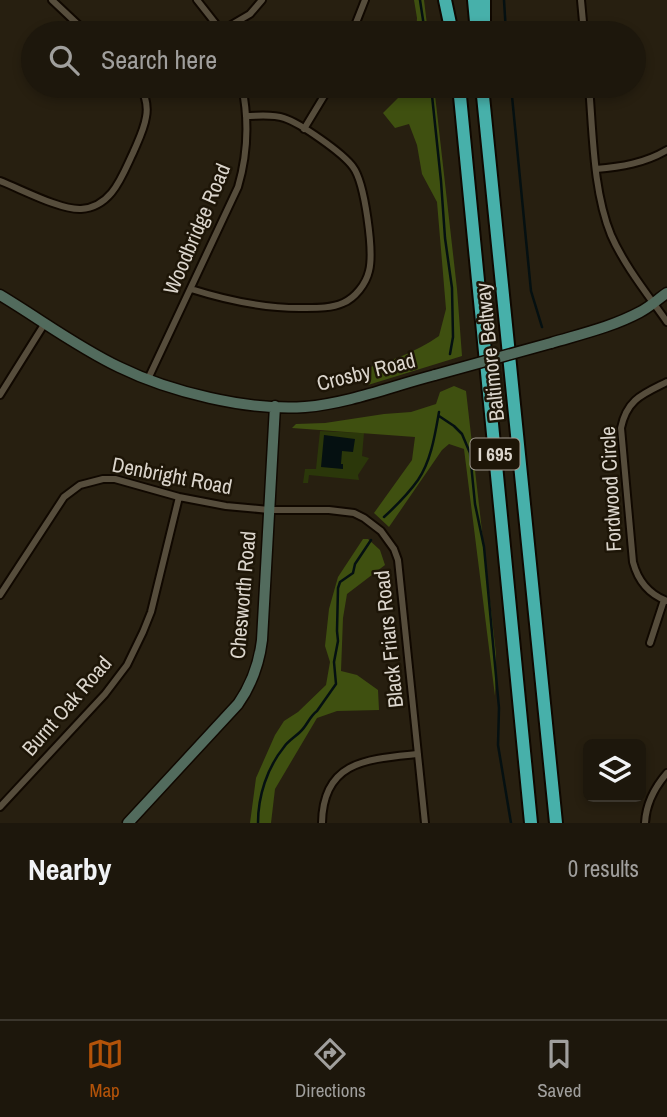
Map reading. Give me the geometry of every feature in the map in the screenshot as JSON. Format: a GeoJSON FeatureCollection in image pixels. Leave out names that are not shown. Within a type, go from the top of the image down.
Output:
{"type":"FeatureCollection","features":[{"type":"Feature","properties":{"kind":"highway"},"geometry":{"type":"LineString","coordinates":[[448,0],[451,21]]}},
{"type":"Feature","properties":{"kind":"highway"},"geometry":{"type":"LineString","coordinates":[[474,0],[476,21]]}},
{"type":"Feature","properties":{"kind":"highway"},"geometry":{"type":"LineString","coordinates":[[484,0],[484,21]]}},
{"type":"Feature","properties":{"kind":"highway","name":"Baltimore Beltway"},"geometry":{"type":"LineString","coordinates":[[459,98],[531,823]]}},
{"type":"Feature","properties":{"kind":"highway","name":"Baltimore Beltway"},"geometry":{"type":"LineString","coordinates":[[484,98],[556,823]]}},
{"type":"Feature","properties":{"kind":"main road","name":"Crosby Road"},"geometry":{"type":"LineString","coordinates":[[0,295],[97,355],[148,380],[228,401],[305,407],[355,398],[603,328],[642,311],[667,293]]}},
{"type":"Feature","properties":{"kind":"main road","name":"Chesworth Road"},"geometry":{"type":"LineString","coordinates":[[128,823],[238,704],[257,667],[261,647],[275,406]]}},
{"type":"Feature","properties":{"kind":"street"},"geometry":{"type":"LineString","coordinates":[[52,0],[74,21]]}},
{"type":"Feature","properties":{"kind":"street"},"geometry":{"type":"LineString","coordinates":[[197,0],[213,21]]}},
{"type":"Feature","properties":{"kind":"street"},"geometry":{"type":"LineString","coordinates":[[240,21],[250,15],[262,0]]}},
{"type":"Feature","properties":{"kind":"street"},"geometry":{"type":"LineString","coordinates":[[357,21],[365,0]]}},
{"type":"Feature","properties":{"kind":"street"},"geometry":{"type":"LineString","coordinates":[[580,0],[583,21]]}},
{"type":"Feature","properties":{"kind":"street"},"geometry":{"type":"LineString","coordinates":[[0,181],[70,208],[89,208],[99,204],[114,191],[142,132],[147,110],[144,98]]}},
{"type":"Feature","properties":{"kind":"street","name":"Woodbridge Road"},"geometry":{"type":"LineString","coordinates":[[148,380],[238,187],[246,152],[244,98]]}},
{"type":"Feature","properties":{"kind":"street"},"geometry":{"type":"LineString","coordinates":[[304,130],[323,98]]}},
{"type":"Feature","properties":{"kind":"street"},"geometry":{"type":"LineString","coordinates":[[590,98],[601,206],[621,253],[667,322]]}},
{"type":"Feature","properties":{"kind":"street"},"geometry":{"type":"LineString","coordinates":[[191,289],[238,303],[290,308],[344,303],[366,281],[370,263],[365,200],[354,167],[346,158],[282,117],[246,116]]}},
{"type":"Feature","properties":{"kind":"street"},"geometry":{"type":"LineString","coordinates":[[596,169],[649,159],[667,150]]}},
{"type":"Feature","properties":{"kind":"street"},"geometry":{"type":"LineString","coordinates":[[0,395],[45,323]]}},
{"type":"Feature","properties":{"kind":"street","name":"Fordwood Circle"},"geometry":{"type":"LineString","coordinates":[[665,600],[649,591],[636,574],[621,428],[623,418],[635,399],[667,382]]}},
{"type":"Feature","properties":{"kind":"street","name":"Denbright Road"},"geometry":{"type":"LineString","coordinates":[[0,595],[64,497],[80,485],[92,481],[115,479],[179,497],[226,506],[269,510]]}},
{"type":"Feature","properties":{"kind":"street","name":"Burnt Oak Road"},"geometry":{"type":"LineString","coordinates":[[1,803],[106,694],[127,665],[151,612],[179,497]]}},
{"type":"Feature","properties":{"kind":"street","name":"Black Friars Road"},"geometry":{"type":"LineString","coordinates":[[269,510],[329,510],[354,513],[381,531],[394,549],[401,573],[425,823]]}},
{"type":"Feature","properties":{"kind":"street"},"geometry":{"type":"LineString","coordinates":[[650,643],[665,600]]}},
{"type":"Feature","properties":{"kind":"street"},"geometry":{"type":"LineString","coordinates":[[322,823],[327,794],[341,773],[364,761],[418,754]]}},
{"type":"Feature","properties":{"kind":"street"},"geometry":{"type":"LineString","coordinates":[[645,823],[649,800],[655,787],[667,773]]}},
{"type":"Feature","properties":{"kind":"green space"},"geometry":{"type":"Polygon","coordinates":[[[414,0],[424,0],[427,21],[417,21],[414,0]]]}},
{"type":"Feature","properties":{"kind":"green space"},"geometry":{"type":"Polygon","coordinates":[[[398,98],[435,98],[462,356],[368,385],[360,370],[401,356],[439,336],[446,309],[437,202],[422,174],[417,145],[409,124],[395,128],[383,113],[398,98]]]}},
{"type":"Feature","properties":{"kind":"green space"},"geometry":{"type":"Polygon","coordinates":[[[454,386],[466,391],[496,654],[495,696],[464,449],[449,444],[442,450],[389,527],[374,513],[412,460],[415,437],[292,428],[296,424],[411,412],[436,404],[440,392],[454,386]]]}},
{"type":"Feature","properties":{"kind":"green space"},"geometry":{"type":"Polygon","coordinates":[[[320,431],[364,433],[362,456],[369,458],[358,475],[359,480],[309,475],[308,483],[303,483],[305,469],[316,469],[320,431]]]}},
{"type":"Feature","properties":{"kind":"green space"},"geometry":{"type":"Polygon","coordinates":[[[363,539],[368,539],[380,550],[385,565],[347,594],[343,618],[341,671],[357,675],[378,690],[379,710],[337,711],[317,718],[275,789],[271,823],[250,823],[256,778],[275,735],[284,721],[298,712],[326,685],[330,662],[325,646],[329,609],[338,577],[363,539]]]}},
{"type":"Feature","properties":{"kind":"shaded area"},"geometry":{"type":"Polygon","coordinates":[[[324,435],[355,439],[353,452],[342,451],[343,469],[321,467],[324,435]]]}},
{"type":"Feature","properties":{"kind":"waterway"},"geometry":{"type":"LineString","coordinates":[[420,0],[423,21]]}},
{"type":"Feature","properties":{"kind":"waterway"},"geometry":{"type":"LineString","coordinates":[[504,0],[505,21]]}},
{"type":"Feature","properties":{"kind":"waterway"},"geometry":{"type":"LineString","coordinates":[[432,98],[452,288],[453,337],[450,354]]}},
{"type":"Feature","properties":{"kind":"waterway"},"geometry":{"type":"LineString","coordinates":[[512,98],[531,291],[542,327]]}},
{"type":"Feature","properties":{"kind":"waterway"},"geometry":{"type":"LineString","coordinates":[[384,517],[406,495],[422,473],[432,448],[439,412]]}},
{"type":"Feature","properties":{"kind":"waterway"},"geometry":{"type":"LineString","coordinates":[[439,416],[462,434],[470,453],[475,504],[484,547],[499,708],[498,745],[511,823]]}},
{"type":"Feature","properties":{"kind":"waterway"},"geometry":{"type":"LineString","coordinates":[[258,823],[262,793],[268,773],[278,755],[300,732],[336,684],[334,662],[338,641],[338,588],[340,582],[353,573],[355,564],[371,540]]}}]}
